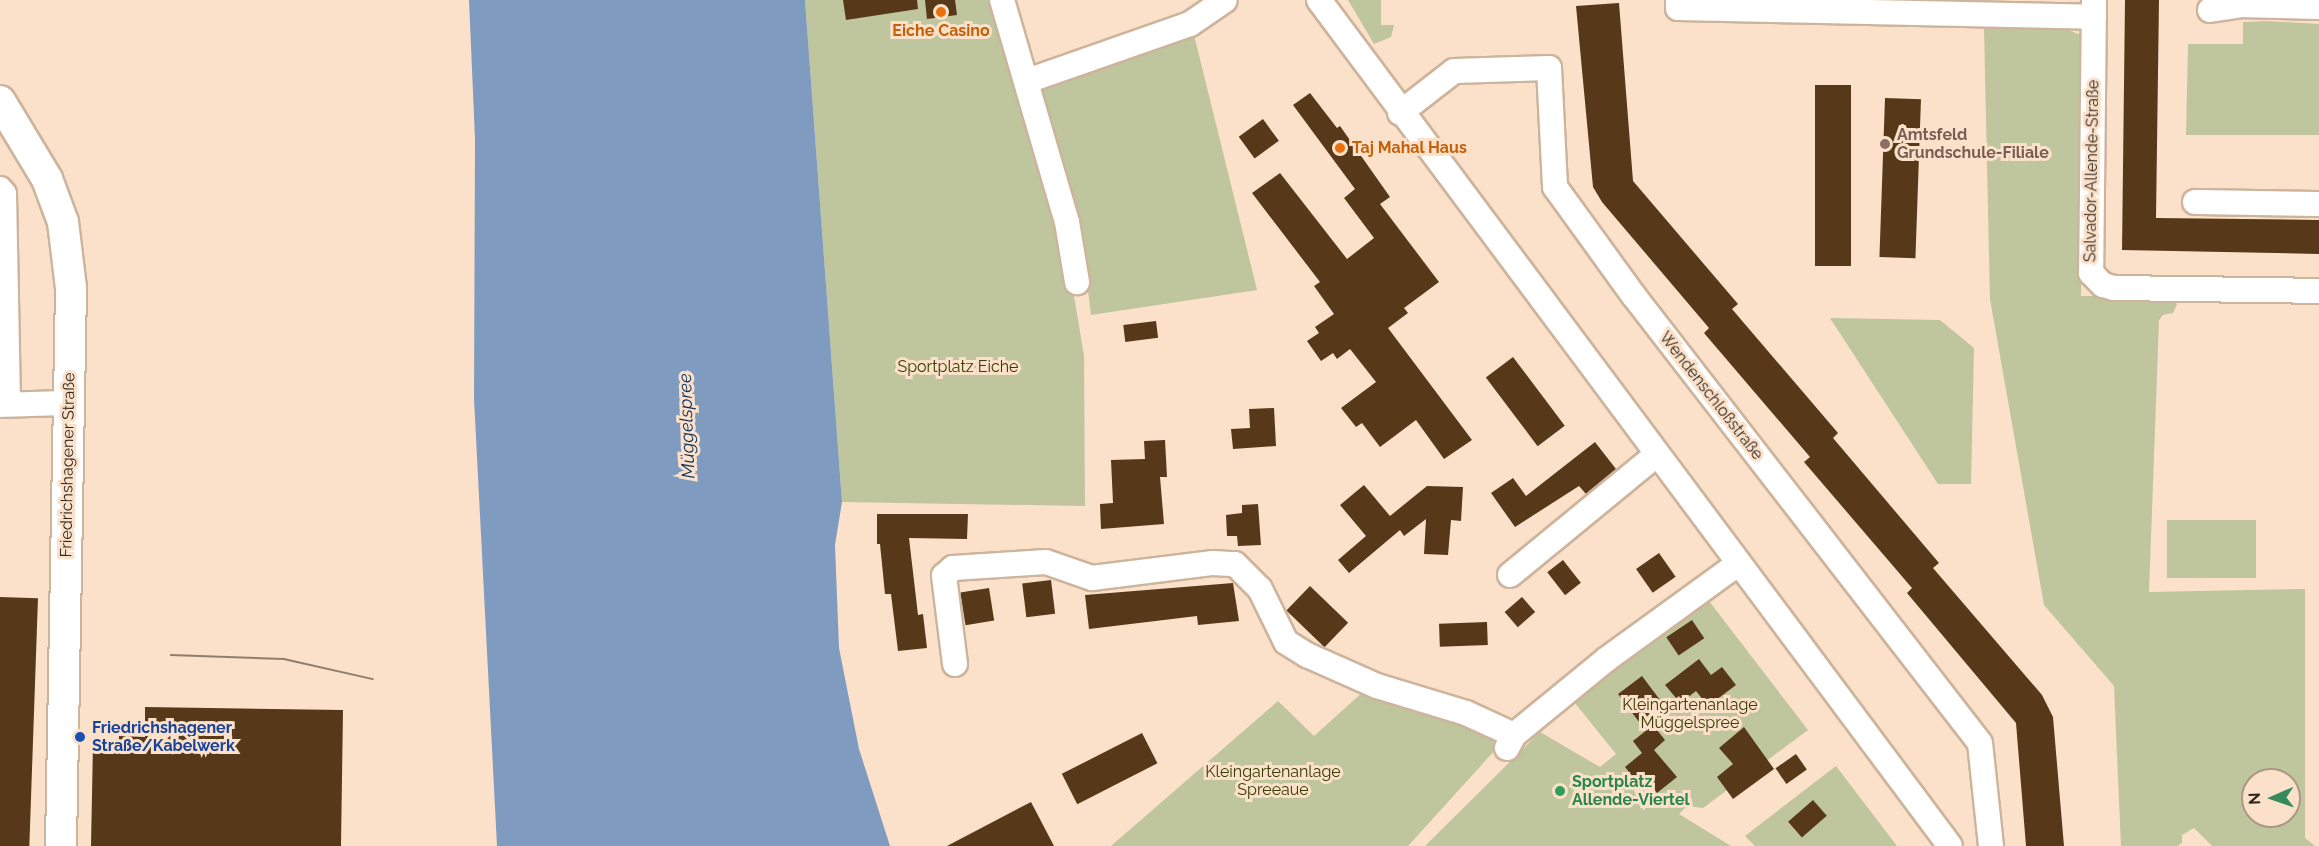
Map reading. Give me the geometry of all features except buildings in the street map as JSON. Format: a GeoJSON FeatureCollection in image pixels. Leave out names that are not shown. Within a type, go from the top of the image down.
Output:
{"type":"FeatureCollection","features":[{"type":"Feature","properties":{"kind":"main road","name":"Friedrichshagener Straße"},"geometry":{"type":"LineString","coordinates":[[0,101],[32,148],[63,222],[71,288],[61,846]]}},
{"type":"Feature","properties":{"kind":"street"},"geometry":{"type":"LineString","coordinates":[[1002,0],[1067,222],[1077,282]]}},
{"type":"Feature","properties":{"kind":"street"},"geometry":{"type":"LineString","coordinates":[[1027,81],[1190,24],[1225,0]]}},
{"type":"Feature","properties":{"kind":"street"},"geometry":{"type":"LineString","coordinates":[[1319,0],[1400,113],[1950,846]]}},
{"type":"Feature","properties":{"kind":"street","name":"Salvador-Allende-Straße"},"geometry":{"type":"LineString","coordinates":[[1678,0],[1678,8],[2094,8],[2091,273],[2103,285],[2114,288],[2319,291]]}},
{"type":"Feature","properties":{"kind":"street"},"geometry":{"type":"LineString","coordinates":[[2210,9],[2240,5],[2319,7]]}},
{"type":"Feature","properties":{"kind":"street","name":"Wendenschloßstraße"},"geometry":{"type":"LineString","coordinates":[[1400,113],[1454,71],[1549,68],[1555,187],[1634,296],[1980,742],[1991,846]]}},
{"type":"Feature","properties":{"kind":"street"},"geometry":{"type":"LineString","coordinates":[[0,189],[4,194],[4,405],[69,403]]}},
{"type":"Feature","properties":{"kind":"street"},"geometry":{"type":"LineString","coordinates":[[2195,202],[2319,204]]}},
{"type":"Feature","properties":{"kind":"street"},"geometry":{"type":"LineString","coordinates":[[1510,575],[1656,455]]}},
{"type":"Feature","properties":{"kind":"street"},"geometry":{"type":"LineString","coordinates":[[956,664],[944,576],[953,568],[1046,562],[1092,578],[1213,562],[1235,564],[1260,589],[1286,642],[1306,656],[1377,686],[1466,712],[1510,742],[1607,659],[1739,563]]}},
{"type":"Feature","properties":{"kind":"green space","name":"Sportplatz Eiche"},"geometry":{"type":"Polygon","coordinates":[[[805,0],[995,0],[1070,272],[1084,356],[1085,506],[842,502],[805,0]]]}},
{"type":"Feature","properties":{"kind":"green space"},"geometry":{"type":"Polygon","coordinates":[[[1348,0],[1381,0],[1381,25],[1394,25],[1391,37],[1374,44],[1348,0]]]}},
{"type":"Feature","properties":{"kind":"green space"},"geometry":{"type":"Polygon","coordinates":[[[2243,22],[2319,24],[2319,135],[2186,135],[2188,44],[2243,44],[2243,22]]]}},
{"type":"Feature","properties":{"kind":"green space"},"geometry":{"type":"Polygon","coordinates":[[[1984,28],[2066,29],[2083,36],[2081,296],[2165,296],[2177,304],[2173,313],[2163,315],[2159,320],[2149,592],[2305,589],[2305,838],[2315,846],[2212,846],[2194,828],[2182,835],[2182,843],[2177,846],[2121,846],[2114,686],[2044,605],[1990,299],[1984,28]]]}},
{"type":"Feature","properties":{"kind":"green space"},"geometry":{"type":"Polygon","coordinates":[[[1194,35],[1257,290],[1091,315],[1079,217],[1039,87],[1194,35]]]}},
{"type":"Feature","properties":{"kind":"green space"},"geometry":{"type":"Polygon","coordinates":[[[1830,318],[1940,320],[1974,348],[1971,484],[1938,484],[1830,318]]]}},
{"type":"Feature","properties":{"kind":"green space"},"geometry":{"type":"Polygon","coordinates":[[[2167,520],[2256,520],[2256,578],[2167,578],[2167,520]]]}},
{"type":"Feature","properties":{"kind":"green space","name":"Kleingartenanlage Müggelspree"},"geometry":{"type":"Polygon","coordinates":[[[1709,601],[1808,730],[1703,808],[1687,806],[1679,814],[1731,846],[1425,846],[1540,732],[1600,767],[1616,754],[1571,698],[1698,603],[1709,601]]]}},
{"type":"Feature","properties":{"kind":"green space","name":"Kleingartenanlage Spreeaue"},"geometry":{"type":"Polygon","coordinates":[[[1364,691],[1429,710],[1491,737],[1496,749],[1408,846],[1111,846],[1278,701],[1314,736],[1364,691]]]}},
{"type":"Feature","properties":{"kind":"green space"},"geometry":{"type":"Polygon","coordinates":[[[1836,766],[1897,846],[1755,846],[1745,836],[1836,766]]]}},
{"type":"Feature","properties":{"kind":"water","name":"Müggelspree"},"geometry":{"type":"Polygon","coordinates":[[[469,0],[805,0],[842,502],[835,545],[839,648],[859,749],[890,846],[497,846],[474,399],[475,139],[469,0]]]}},
{"type":"Feature","properties":{"kind":"tram line"},"geometry":{"type":"LineString","coordinates":[[171,655],[284,659],[373,679]]}},
{"type":"Feature","properties":{"kind":"place","name":"Eiche Casino"},"geometry":{"type":"Point","coordinates":[941,12]}},
{"type":"Feature","properties":{"kind":"place","name":"Amtsfeld Grundschule-Filiale"},"geometry":{"type":"Point","coordinates":[1885,144]}},
{"type":"Feature","properties":{"kind":"place","name":"Taj Mahal Haus"},"geometry":{"type":"Point","coordinates":[1340,148]}},
{"type":"Feature","properties":{"kind":"place","name":"Friedrichshagener Straße/Kabelwerk"},"geometry":{"type":"Point","coordinates":[80,737]}},
{"type":"Feature","properties":{"kind":"place","name":"Sportplatz Allende-Viertel"},"geometry":{"type":"Point","coordinates":[1560,791]}}]}
